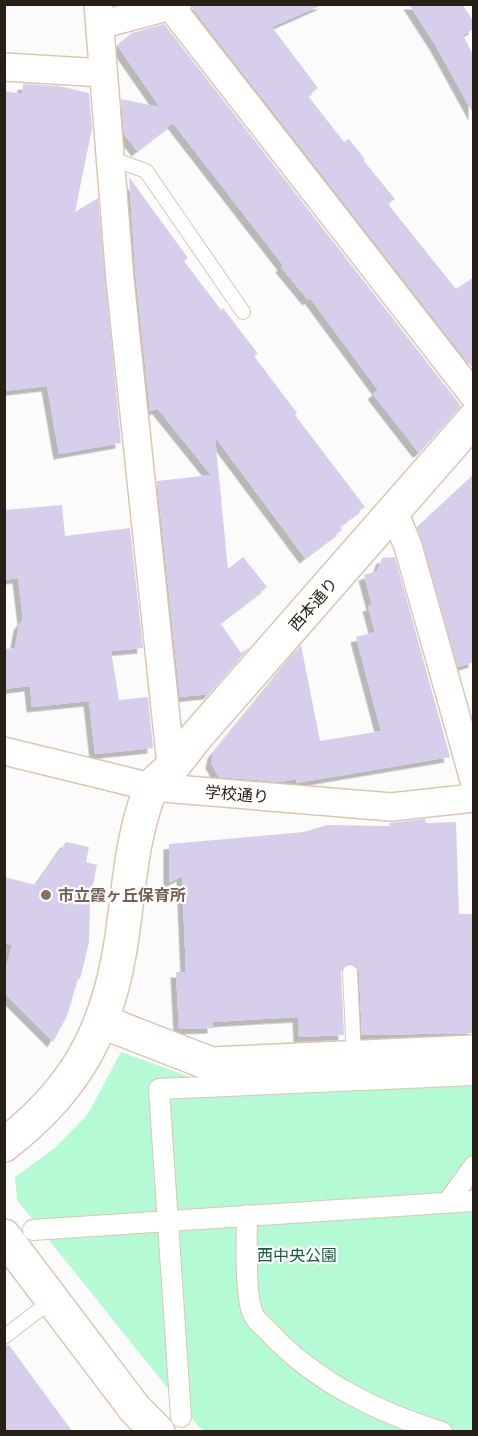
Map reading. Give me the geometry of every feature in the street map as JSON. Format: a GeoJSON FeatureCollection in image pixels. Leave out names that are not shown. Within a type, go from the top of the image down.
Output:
{"type":"FeatureCollection","features":[{"type":"Feature","properties":{"kind":"street"},"geometry":{"type":"LineString","coordinates":[[176,763],[169,749],[120,280],[99,15],[175,6],[474,396]]}},
{"type":"Feature","properties":{"kind":"street"},"geometry":{"type":"LineString","coordinates":[[4,67],[103,74]]}},
{"type":"Feature","properties":{"kind":"street","name":"西本通り"},"geometry":{"type":"LineString","coordinates":[[151,787],[176,763],[474,418]]}},
{"type":"Feature","properties":{"kind":"street"},"geometry":{"type":"LineString","coordinates":[[394,512],[408,546],[474,780]]}},
{"type":"Feature","properties":{"kind":"street","name":"学校通り"},"geometry":{"type":"LineString","coordinates":[[4,751],[151,787],[391,807],[474,798]]}},
{"type":"Feature","properties":{"kind":"street"},"geometry":{"type":"LineString","coordinates":[[4,1145],[29,1126],[69,1084],[103,1022],[119,955],[128,878],[151,787]]}},
{"type":"Feature","properties":{"kind":"street"},"geometry":{"type":"LineString","coordinates":[[103,1022],[211,1064],[474,1052]]}},
{"type":"Feature","properties":{"kind":"street"},"geometry":{"type":"LineString","coordinates":[[474,1075],[159,1089],[169,1221],[169,1424],[135,1409],[52,1300],[19,1233],[169,1221],[247,1215],[474,1201]]}},
{"type":"Feature","properties":{"kind":"street"},"geometry":{"type":"LineString","coordinates":[[448,1202],[474,1166]]}},
{"type":"Feature","properties":{"kind":"street"},"geometry":{"type":"LineString","coordinates":[[247,1215],[249,1300],[254,1316],[282,1346],[330,1383],[412,1423],[442,1431]]}},
{"type":"Feature","properties":{"kind":"lane"},"geometry":{"type":"LineString","coordinates":[[110,158],[146,171],[243,312]]}},
{"type":"Feature","properties":{"kind":"lane"},"geometry":{"type":"LineString","coordinates":[[350,972],[354,1057]]}},
{"type":"Feature","properties":{"kind":"lane"},"geometry":{"type":"LineString","coordinates":[[4,1336],[52,1300]]}},
{"type":"Feature","properties":{"kind":"green space","name":"西中央公園"},"geometry":{"type":"Polygon","coordinates":[[[121,1052],[210,1084],[473,1068],[473,1431],[205,1431],[198,1426],[17,1200],[15,1177],[55,1148],[88,1114],[121,1052]]]}},
{"type":"Feature","properties":{"kind":"building"},"geometry":{"type":"Polygon","coordinates":[[[193,4],[324,4],[272,27],[318,88],[308,96],[344,142],[349,139],[365,159],[363,160],[395,199],[388,204],[456,289],[474,277],[474,370],[193,9],[193,4]]]}},
{"type":"Feature","properties":{"kind":"building"},"geometry":{"type":"Polygon","coordinates":[[[409,4],[462,4],[474,22],[474,29],[463,35],[474,57],[474,115],[436,46],[409,4]]]}},
{"type":"Feature","properties":{"kind":"building"},"geometry":{"type":"Polygon","coordinates":[[[164,24],[461,406],[421,451],[418,452],[373,394],[378,390],[310,298],[308,300],[281,267],[283,265],[173,123],[137,151],[124,134],[121,99],[160,107],[117,45],[132,33],[164,24]]]}},
{"type":"Feature","properties":{"kind":"building"},"geometry":{"type":"Polygon","coordinates":[[[23,84],[59,86],[89,93],[92,128],[75,212],[98,198],[121,443],[59,454],[47,386],[4,391],[4,91],[22,94],[23,84]]]}},
{"type":"Feature","properties":{"kind":"building"},"geometry":{"type":"Polygon","coordinates":[[[129,177],[188,258],[184,261],[258,354],[254,356],[297,413],[295,415],[365,507],[340,526],[342,530],[305,558],[215,437],[228,569],[243,557],[267,587],[220,623],[241,653],[250,647],[209,694],[180,697],[157,481],[211,475],[158,409],[150,411],[136,279],[129,177]]]}},
{"type":"Feature","properties":{"kind":"building"},"geometry":{"type":"Polygon","coordinates":[[[474,474],[474,662],[458,667],[417,527],[474,474]]]}},
{"type":"Feature","properties":{"kind":"building"},"geometry":{"type":"Polygon","coordinates":[[[62,505],[65,536],[130,528],[143,648],[111,651],[119,700],[148,697],[153,748],[95,754],[89,701],[32,707],[30,686],[4,689],[4,649],[15,648],[19,625],[23,620],[18,578],[4,580],[4,510],[62,505]]]}},
{"type":"Feature","properties":{"kind":"building"},"geometry":{"type":"Polygon","coordinates":[[[395,557],[450,757],[296,783],[296,779],[281,782],[219,777],[211,763],[213,753],[301,645],[320,741],[381,731],[356,637],[375,632],[368,606],[372,605],[364,575],[377,571],[382,558],[395,557]]]}},
{"type":"Feature","properties":{"kind":"building"},"geometry":{"type":"Polygon","coordinates":[[[425,819],[426,823],[456,822],[459,914],[474,914],[474,1033],[362,1035],[359,972],[357,967],[350,963],[345,965],[341,972],[344,1035],[299,1037],[298,1017],[213,1022],[213,1028],[179,1029],[176,972],[186,972],[182,876],[169,883],[169,844],[304,832],[327,825],[390,826],[389,823],[425,819]]]}},
{"type":"Feature","properties":{"kind":"building"},"geometry":{"type":"Polygon","coordinates":[[[66,842],[89,847],[86,862],[97,865],[90,900],[89,942],[80,979],[78,979],[67,1016],[53,1042],[4,993],[4,976],[12,945],[4,943],[4,877],[36,885],[66,842]]]}},
{"type":"Feature","properties":{"kind":"building"},"geometry":{"type":"Polygon","coordinates":[[[9,1345],[72,1431],[4,1431],[4,1346],[9,1345]]]}},
{"type":"Feature","properties":{"kind":"place","name":"市立霞ヶ丘保育所"},"geometry":{"type":"Point","coordinates":[46,895]}}]}
